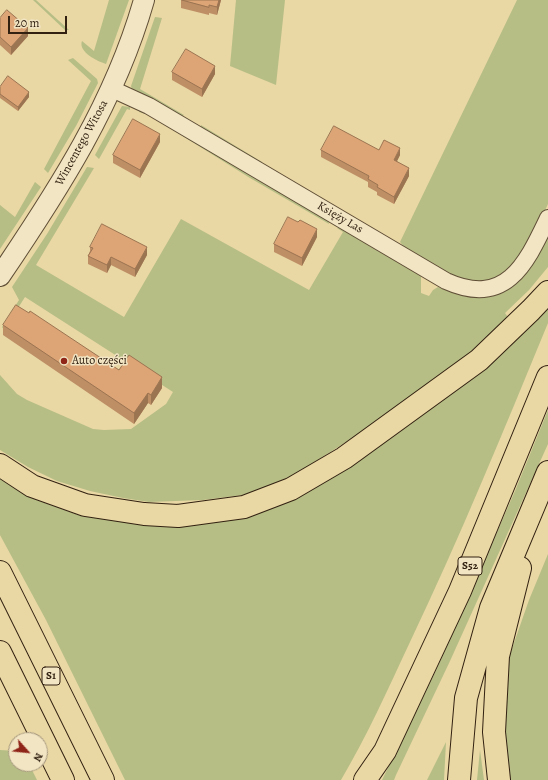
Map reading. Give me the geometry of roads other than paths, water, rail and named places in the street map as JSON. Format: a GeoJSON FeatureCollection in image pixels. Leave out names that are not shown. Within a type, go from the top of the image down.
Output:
{"type":"FeatureCollection","features":[{"type":"Feature","properties":{"kind":"highway"},"geometry":{"type":"LineString","coordinates":[[0,465],[32,486],[85,505],[144,514],[178,516],[244,506],[291,489],[344,458],[479,360],[548,292]]}},
{"type":"Feature","properties":{"kind":"highway","name":"S52"},"geometry":{"type":"LineString","coordinates":[[365,780],[385,751],[460,591],[548,377]]}},
{"type":"Feature","properties":{"kind":"highway"},"geometry":{"type":"LineString","coordinates":[[460,780],[466,698],[491,608],[548,472]]}},
{"type":"Feature","properties":{"kind":"highway"},"geometry":{"type":"LineString","coordinates":[[498,780],[494,732],[498,656],[515,586],[548,476]]}},
{"type":"Feature","properties":{"kind":"highway","name":"S1"},"geometry":{"type":"LineString","coordinates":[[0,572],[103,780]]}},
{"type":"Feature","properties":{"kind":"highway"},"geometry":{"type":"LineString","coordinates":[[0,652],[63,780]]}},
{"type":"Feature","properties":{"kind":"street","name":"Wincentego Witosa"},"geometry":{"type":"LineString","coordinates":[[0,276],[66,175],[89,134],[112,89],[132,40],[144,0]]}},
{"type":"Feature","properties":{"kind":"street","name":"Księży Las"},"geometry":{"type":"LineString","coordinates":[[112,89],[148,106],[440,277],[458,286],[470,289],[481,289],[492,287],[512,277],[520,269],[533,248],[548,218]]}},
{"type":"Feature","properties":{"kind":"place","name":"Auto części"},"geometry":{"type":"Point","coordinates":[64,361]}}]}
